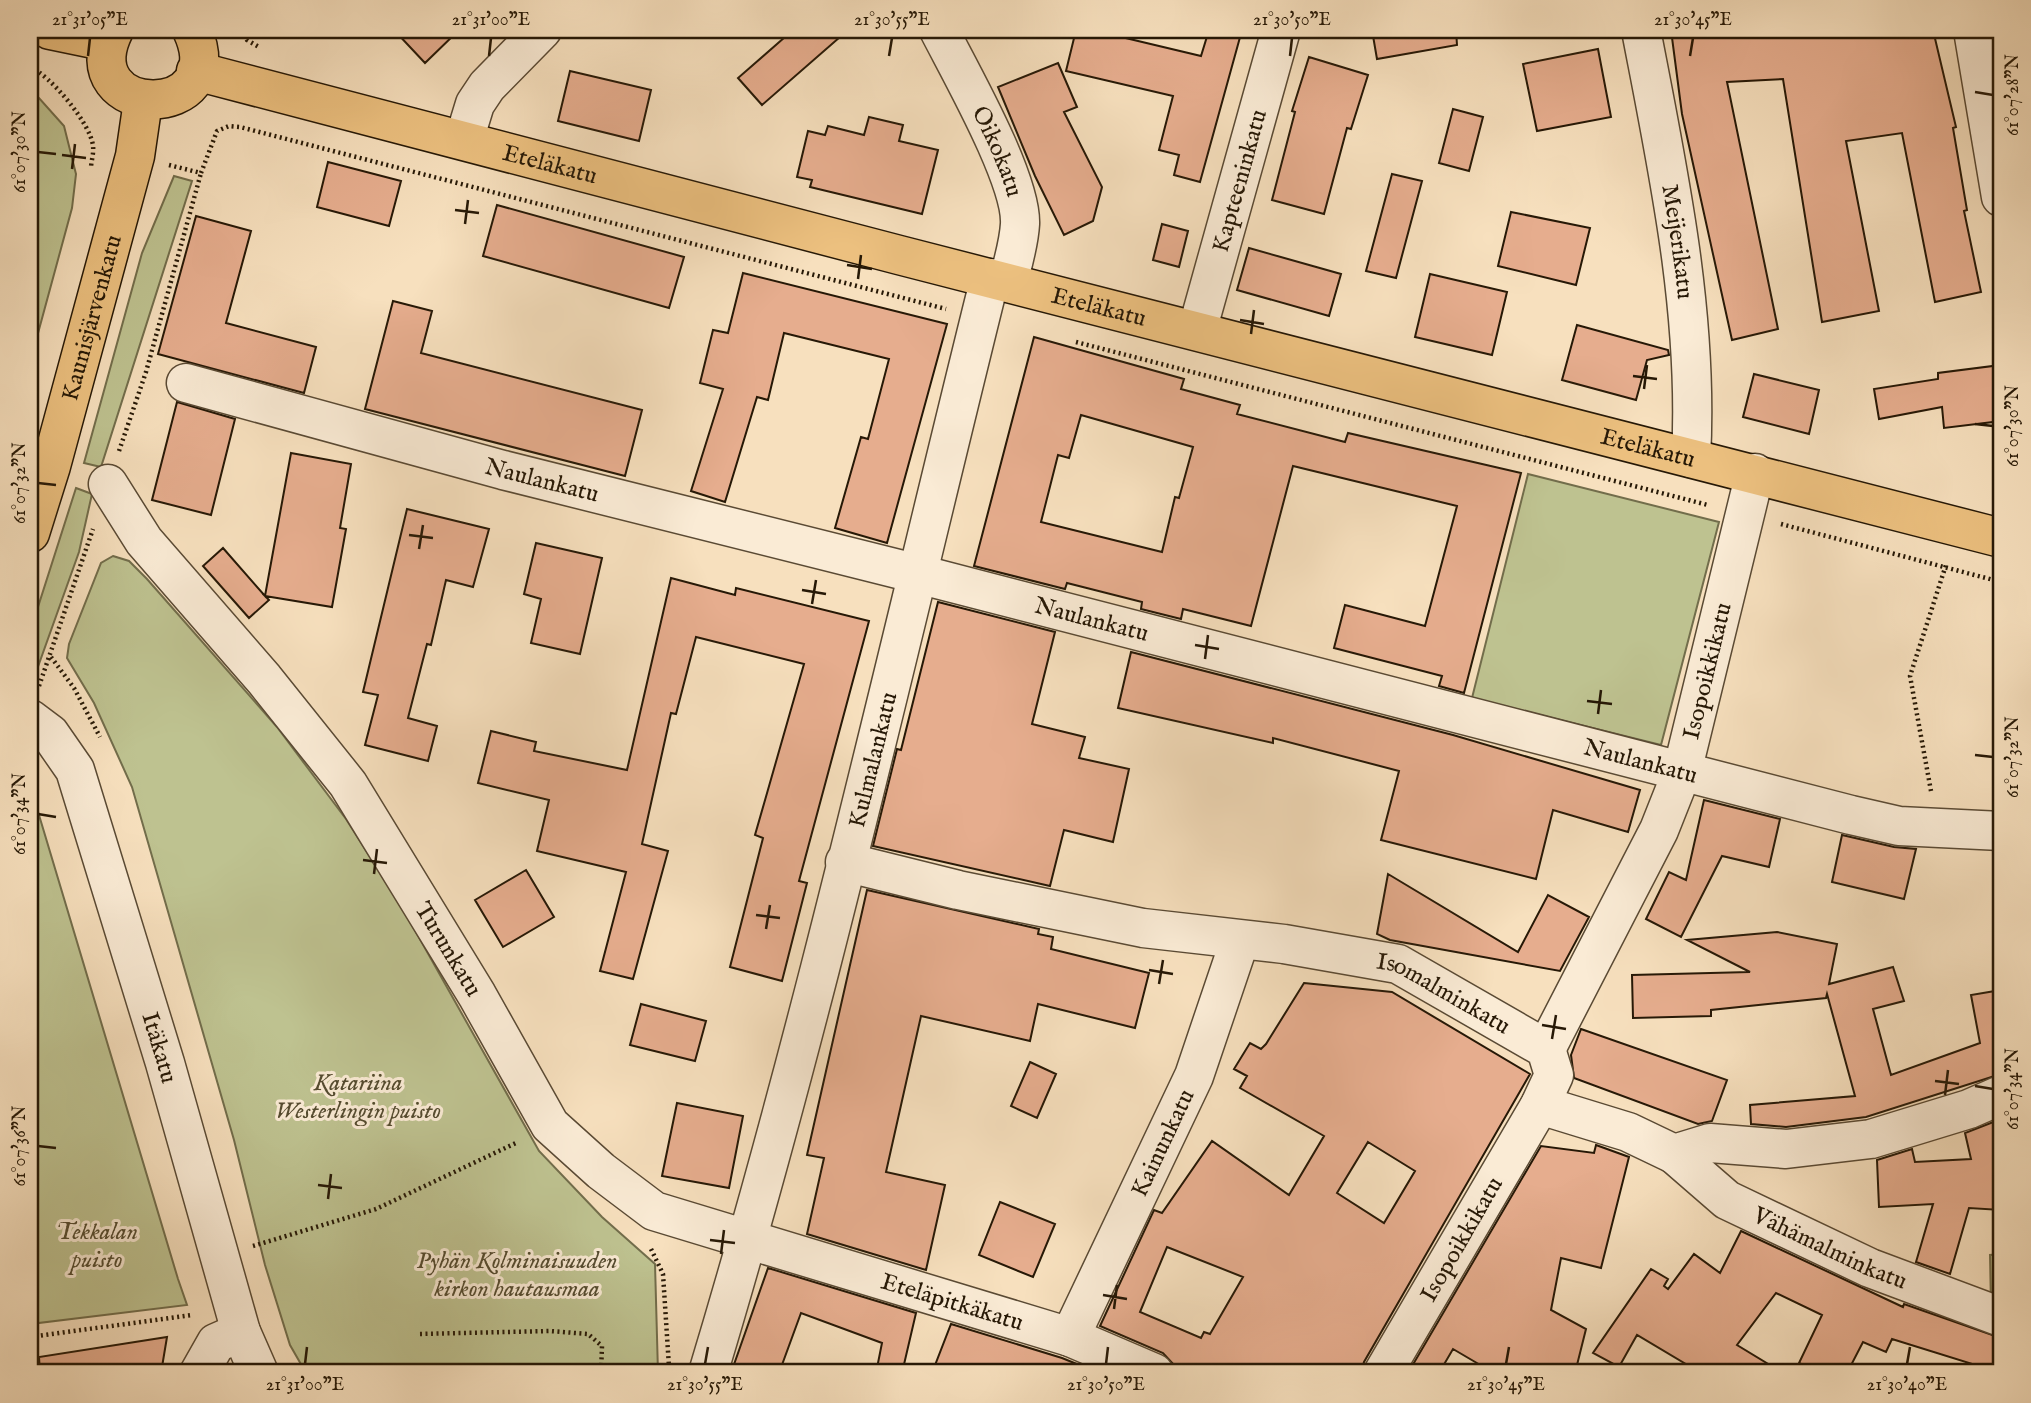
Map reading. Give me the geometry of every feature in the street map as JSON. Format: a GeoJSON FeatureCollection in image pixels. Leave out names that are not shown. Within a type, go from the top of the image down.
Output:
{"type":"FeatureCollection","features":[{"type":"Feature","properties":{"kind":"main road"},"geometry":{"type":"LineString","coordinates":[[50,30],[111,36],[108,68],[116,82],[132,97],[143,101],[162,101],[184,90],[196,71],[199,45],[192,30]]}},
{"type":"Feature","properties":{"kind":"main road","name":"Eteläkatu"},"geometry":{"type":"LineString","coordinates":[[196,71],[2001,538]]}},
{"type":"Feature","properties":{"kind":"main road","name":"Kaunisjärvenkatu"},"geometry":{"type":"LineString","coordinates":[[30,533],[51,466],[135,156],[143,101]]}},
{"type":"Feature","properties":{"kind":"street"},"geometry":{"type":"LineString","coordinates":[[464,140],[475,104],[487,86],[542,30]]}},
{"type":"Feature","properties":{"kind":"street","name":"Oikokatu"},"geometry":{"type":"LineString","coordinates":[[940,30],[1009,173],[1017,199],[1020,222],[999,280]]}},
{"type":"Feature","properties":{"kind":"street","name":"Kapteeninkatu"},"geometry":{"type":"LineString","coordinates":[[1197,331],[1281,30]]}},
{"type":"Feature","properties":{"kind":"street","name":"Meijerikatu"},"geometry":{"type":"LineString","coordinates":[[1641,30],[1670,178],[1692,353],[1691,458]]}},
{"type":"Feature","properties":{"kind":"street"},"geometry":{"type":"LineString","coordinates":[[1973,30],[2001,197]]}},
{"type":"Feature","properties":{"kind":"street","name":"Kulmalankatu"},"geometry":{"type":"LineString","coordinates":[[749,1239],[918,574],[980,317],[999,280]]}},
{"type":"Feature","properties":{"kind":"street","name":"Naulankatu"},"geometry":{"type":"LineString","coordinates":[[186,383],[503,470],[918,574],[1851,815],[1899,826],[2001,831]]}},
{"type":"Feature","properties":{"kind":"street","name":"Isopoikkikatu"},"geometry":{"type":"LineString","coordinates":[[1546,1049],[1659,830],[1682,772],[1755,473]]}},
{"type":"Feature","properties":{"kind":"street","name":"Turunkatu"},"geometry":{"type":"LineString","coordinates":[[108,484],[144,541],[264,679],[348,784],[477,995],[550,1125],[601,1171],[654,1211],[749,1239]]}},
{"type":"Feature","properties":{"kind":"street","name":"Itäkatu"},"geometry":{"type":"LineString","coordinates":[[30,719],[50,734],[75,770],[165,1063],[240,1332],[259,1373]]}},
{"type":"Feature","properties":{"kind":"street","name":"Isomalminkatu"},"geometry":{"type":"LineString","coordinates":[[845,862],[1143,928],[1398,964],[1546,1049]]}},
{"type":"Feature","properties":{"kind":"street","name":"Kainunkatu"},"geometry":{"type":"LineString","coordinates":[[1070,1337],[1194,1076],[1240,940]]}},
{"type":"Feature","properties":{"kind":"street"},"geometry":{"type":"LineString","coordinates":[[1546,1049],[1554,1075],[1539,1105],[1628,1132],[1674,1154],[1710,1143],[1786,1149],[1871,1139],[1969,1109],[2001,1095]]}},
{"type":"Feature","properties":{"kind":"street","name":"Isopoikkikatu"},"geometry":{"type":"LineString","coordinates":[[1383,1373],[1539,1105]]}},
{"type":"Feature","properties":{"kind":"street","name":"Vähämalminkatu"},"geometry":{"type":"LineString","coordinates":[[1674,1154],[1727,1200],[1870,1268],[2001,1317]]}},
{"type":"Feature","properties":{"kind":"street"},"geometry":{"type":"LineString","coordinates":[[709,1373],[749,1239]]}},
{"type":"Feature","properties":{"kind":"street","name":"Eteläpitkäkatu"},"geometry":{"type":"LineString","coordinates":[[749,1239],[837,1269],[1070,1337],[1154,1373]]}},
{"type":"Feature","properties":{"kind":"street"},"geometry":{"type":"LineString","coordinates":[[199,1373],[216,1342],[240,1332]]}},
{"type":"Feature","properties":{"kind":"path"},"geometry":{"type":"LineString","coordinates":[[30,67],[42,72],[73,108],[93,145],[201,173]]}},
{"type":"Feature","properties":{"kind":"path"},"geometry":{"type":"LineString","coordinates":[[146,372],[201,173],[217,131],[229,126],[980,317]]}},
{"type":"Feature","properties":{"kind":"path"},"geometry":{"type":"LineString","coordinates":[[1074,342],[2001,582]]}},
{"type":"Feature","properties":{"kind":"path"},"geometry":{"type":"LineString","coordinates":[[1938,829],[1910,676],[1957,526]]}},
{"type":"Feature","properties":{"kind":"path"},"geometry":{"type":"LineString","coordinates":[[245,1248],[376,1209],[550,1125]]}},
{"type":"Feature","properties":{"kind":"path"},"geometry":{"type":"LineString","coordinates":[[649,1246],[663,1274],[669,1373]]}},
{"type":"Feature","properties":{"kind":"path"},"geometry":{"type":"LineString","coordinates":[[30,1337],[207,1313],[240,1332]]}},
{"type":"Feature","properties":{"kind":"path"},"geometry":{"type":"LineString","coordinates":[[420,1334],[550,1331],[588,1334],[602,1346],[601,1373]]}},
{"type":"Feature","properties":{"kind":"green space"},"geometry":{"type":"Polygon","coordinates":[[[30,92],[39,98],[64,126],[76,174],[72,208],[31,359],[30,92]]]}},
{"type":"Feature","properties":{"kind":"green space"},"geometry":{"type":"Polygon","coordinates":[[[174,176],[192,181],[101,467],[84,463],[142,253],[174,176]]]}},
{"type":"Feature","properties":{"kind":"green space"},"geometry":{"type":"Polygon","coordinates":[[[1528,474],[1719,522],[1661,745],[1472,698],[1528,474]]]}},
{"type":"Feature","properties":{"kind":"green space"},"geometry":{"type":"Polygon","coordinates":[[[76,488],[92,494],[79,552],[35,675],[30,661],[30,632],[76,488]]]}},
{"type":"Feature","properties":{"kind":"green space","name":"Katariina Westerlingin puisto"},"geometry":{"type":"Polygon","coordinates":[[[113,556],[129,561],[147,579],[277,727],[346,819],[403,909],[539,1151],[602,1217],[655,1264],[658,1373],[306,1373],[290,1345],[265,1265],[234,1140],[132,787],[94,703],[67,658],[69,644],[101,563],[113,556]]]}},
{"type":"Feature","properties":{"kind":"green space","name":"Tekkalan puisto"},"geometry":{"type":"Polygon","coordinates":[[[30,785],[178,1279],[187,1305],[30,1324],[30,785]]]}},
{"type":"Feature","properties":{"kind":"green space"},"geometry":{"type":"Polygon","coordinates":[[[2001,1254],[2001,1310],[1991,1307],[1990,1255],[2001,1254]]]}},
{"type":"Feature","properties":{"kind":"building"},"geometry":{"type":"Polygon","coordinates":[[[394,30],[459,30],[425,63],[394,30]]]}},
{"type":"Feature","properties":{"kind":"building"},"geometry":{"type":"Polygon","coordinates":[[[793,30],[848,30],[762,105],[738,78],[793,30]]]}},
{"type":"Feature","properties":{"kind":"building"},"geometry":{"type":"Polygon","coordinates":[[[1076,30],[1092,30],[1201,56],[1209,30],[1242,30],[1200,182],[1174,175],[1179,155],[1159,150],[1173,96],[1066,71],[1076,30]]]}},
{"type":"Feature","properties":{"kind":"building"},"geometry":{"type":"Polygon","coordinates":[[[1372,30],[1456,30],[1457,45],[1377,59],[1372,30]]]}},
{"type":"Feature","properties":{"kind":"building"},"geometry":{"type":"Polygon","coordinates":[[[1671,30],[1933,30],[1956,127],[1953,128],[1967,210],[1964,211],[1981,292],[1935,302],[1902,133],[1846,141],[1879,311],[1822,322],[1783,79],[1727,82],[1778,329],[1732,340],[1682,114],[1671,30]]]}},
{"type":"Feature","properties":{"kind":"building"},"geometry":{"type":"Polygon","coordinates":[[[1598,49],[1611,117],[1537,131],[1523,64],[1598,49]]]}},
{"type":"Feature","properties":{"kind":"building"},"geometry":{"type":"Polygon","coordinates":[[[1309,57],[1368,75],[1351,129],[1347,128],[1324,214],[1272,200],[1295,112],[1292,111],[1309,57]]]}},
{"type":"Feature","properties":{"kind":"building"},"geometry":{"type":"Polygon","coordinates":[[[1058,63],[1077,107],[1064,112],[1102,187],[1093,221],[1064,235],[1035,176],[998,87],[1058,63]]]}},
{"type":"Feature","properties":{"kind":"building"},"geometry":{"type":"Polygon","coordinates":[[[570,71],[651,90],[639,141],[558,121],[570,71]]]}},
{"type":"Feature","properties":{"kind":"building"},"geometry":{"type":"Polygon","coordinates":[[[1453,109],[1483,117],[1469,171],[1439,163],[1453,109]]]}},
{"type":"Feature","properties":{"kind":"building"},"geometry":{"type":"Polygon","coordinates":[[[869,117],[903,125],[899,141],[938,150],[922,214],[810,187],[812,180],[797,177],[808,131],[825,135],[828,126],[864,135],[869,117]]]}},
{"type":"Feature","properties":{"kind":"building"},"geometry":{"type":"Polygon","coordinates":[[[328,162],[401,181],[389,226],[317,207],[328,162]]]}},
{"type":"Feature","properties":{"kind":"building"},"geometry":{"type":"Polygon","coordinates":[[[1392,174],[1422,181],[1396,278],[1366,271],[1392,174]]]}},
{"type":"Feature","properties":{"kind":"building"},"geometry":{"type":"Polygon","coordinates":[[[497,205],[684,257],[669,308],[483,256],[497,205]]]}},
{"type":"Feature","properties":{"kind":"building"},"geometry":{"type":"Polygon","coordinates":[[[1511,212],[1590,228],[1576,285],[1498,266],[1511,212]]]}},
{"type":"Feature","properties":{"kind":"building"},"geometry":{"type":"Polygon","coordinates":[[[196,216],[251,231],[226,323],[316,347],[304,393],[158,354],[196,216]]]}},
{"type":"Feature","properties":{"kind":"building"},"geometry":{"type":"Polygon","coordinates":[[[1162,224],[1188,231],[1179,267],[1153,260],[1162,224]]]}},
{"type":"Feature","properties":{"kind":"building"},"geometry":{"type":"Polygon","coordinates":[[[1249,248],[1341,274],[1329,316],[1237,290],[1249,248]]]}},
{"type":"Feature","properties":{"kind":"building"},"geometry":{"type":"Polygon","coordinates":[[[743,273],[947,324],[887,543],[835,528],[861,437],[868,439],[889,359],[784,333],[768,400],[757,397],[725,502],[691,491],[723,389],[700,383],[713,330],[728,333],[743,273]]]}},
{"type":"Feature","properties":{"kind":"building"},"geometry":{"type":"Polygon","coordinates":[[[1430,274],[1507,292],[1492,355],[1415,337],[1430,274]]]}},
{"type":"Feature","properties":{"kind":"building"},"geometry":{"type":"Polygon","coordinates":[[[393,301],[432,311],[421,353],[642,410],[625,476],[365,409],[393,301]]]}},
{"type":"Feature","properties":{"kind":"building"},"geometry":{"type":"Polygon","coordinates":[[[1577,325],[1668,350],[1669,355],[1647,360],[1636,400],[1562,380],[1577,325]]]}},
{"type":"Feature","properties":{"kind":"building"},"geometry":{"type":"Polygon","coordinates":[[[1034,337],[1184,379],[1181,389],[1240,405],[1237,414],[1345,442],[1348,433],[1521,473],[1464,693],[1439,686],[1442,676],[1334,648],[1345,605],[1425,626],[1457,506],[1293,466],[1251,626],[1183,609],[1181,619],[1141,609],[1142,602],[1067,583],[1065,589],[974,566],[1034,337]],[[1081,415],[1069,458],[1058,455],[1041,522],[1162,552],[1175,497],[1179,498],[1193,447],[1081,415]]]}},
{"type":"Feature","properties":{"kind":"building"},"geometry":{"type":"Polygon","coordinates":[[[2001,365],[2001,421],[1944,428],[1942,407],[1879,419],[1874,389],[1938,379],[1938,373],[2001,365]]]}},
{"type":"Feature","properties":{"kind":"building"},"geometry":{"type":"Polygon","coordinates":[[[1754,374],[1819,390],[1809,434],[1743,417],[1754,374]]]}},
{"type":"Feature","properties":{"kind":"building"},"geometry":{"type":"Polygon","coordinates":[[[177,402],[235,419],[211,515],[152,500],[177,402]]]}},
{"type":"Feature","properties":{"kind":"building"},"geometry":{"type":"Polygon","coordinates":[[[291,453],[351,464],[340,528],[346,529],[332,607],[265,596],[291,453]]]}},
{"type":"Feature","properties":{"kind":"building"},"geometry":{"type":"Polygon","coordinates":[[[407,509],[489,529],[473,587],[446,580],[431,645],[427,644],[408,718],[437,726],[428,761],[365,745],[378,695],[363,692],[407,509]]]}},
{"type":"Feature","properties":{"kind":"building"},"geometry":{"type":"Polygon","coordinates":[[[536,543],[602,558],[580,654],[531,643],[541,599],[524,594],[536,543]]]}},
{"type":"Feature","properties":{"kind":"building"},"geometry":{"type":"Polygon","coordinates":[[[223,548],[269,600],[249,618],[203,566],[223,548]]]}},
{"type":"Feature","properties":{"kind":"building"},"geometry":{"type":"Polygon","coordinates":[[[671,578],[735,595],[736,588],[869,621],[799,881],[807,883],[782,981],[730,967],[763,838],[755,835],[804,664],[696,637],[676,714],[671,713],[642,844],[668,851],[633,979],[600,971],[626,872],[537,851],[549,800],[478,783],[491,731],[536,742],[534,751],[627,770],[671,578]]]}},
{"type":"Feature","properties":{"kind":"building"},"geometry":{"type":"Polygon","coordinates":[[[938,602],[1055,632],[1032,724],[1085,737],[1079,758],[1129,769],[1113,842],[1064,830],[1050,886],[873,846],[897,749],[901,750],[938,602]]]}},
{"type":"Feature","properties":{"kind":"building"},"geometry":{"type":"Polygon","coordinates":[[[1131,652],[1453,735],[1640,790],[1628,832],[1553,810],[1536,879],[1381,840],[1399,771],[1273,738],[1273,743],[1118,708],[1131,652]]]}},
{"type":"Feature","properties":{"kind":"building"},"geometry":{"type":"Polygon","coordinates":[[[1704,800],[1780,819],[1769,867],[1722,856],[1681,937],[1646,919],[1669,872],[1686,880],[1704,800]]]}},
{"type":"Feature","properties":{"kind":"building"},"geometry":{"type":"Polygon","coordinates":[[[1842,835],[1894,847],[1916,849],[1904,899],[1832,882],[1842,835]]]}},
{"type":"Feature","properties":{"kind":"building"},"geometry":{"type":"Polygon","coordinates":[[[526,870],[554,917],[503,947],[475,900],[526,870]]]}},
{"type":"Feature","properties":{"kind":"building"},"geometry":{"type":"Polygon","coordinates":[[[1388,874],[1518,952],[1548,895],[1589,917],[1560,971],[1390,940],[1377,934],[1388,874]]]}},
{"type":"Feature","properties":{"kind":"building"},"geometry":{"type":"Polygon","coordinates":[[[867,890],[1039,929],[1038,934],[1053,937],[1051,949],[1149,973],[1135,1028],[1038,1004],[1030,1041],[921,1016],[886,1172],[945,1185],[926,1270],[807,1234],[824,1158],[807,1155],[867,890]]]}},
{"type":"Feature","properties":{"kind":"building"},"geometry":{"type":"Polygon","coordinates":[[[1777,932],[1837,944],[1829,984],[1893,967],[1904,1001],[1873,1009],[1891,1075],[1980,1043],[1971,995],[2001,990],[2001,1074],[1866,1117],[1786,1127],[1751,1124],[1750,1105],[1855,1096],[1827,994],[1826,998],[1711,1010],[1711,1016],[1633,1018],[1632,975],[1750,972],[1687,940],[1777,932]]]}},
{"type":"Feature","properties":{"kind":"building"},"geometry":{"type":"Polygon","coordinates":[[[1304,983],[1392,992],[1530,1074],[1364,1362],[1361,1373],[1191,1373],[1174,1365],[1163,1353],[1100,1326],[1154,1210],[1162,1213],[1212,1141],[1289,1195],[1324,1136],[1240,1088],[1247,1076],[1234,1069],[1250,1043],[1261,1049],[1304,983]],[[1368,1142],[1337,1193],[1384,1223],[1415,1171],[1368,1142]],[[1167,1247],[1140,1312],[1201,1338],[1204,1332],[1210,1334],[1243,1277],[1167,1247]]]}},
{"type":"Feature","properties":{"kind":"building"},"geometry":{"type":"Polygon","coordinates":[[[641,1004],[706,1021],[695,1061],[630,1045],[641,1004]]]}},
{"type":"Feature","properties":{"kind":"building"},"geometry":{"type":"Polygon","coordinates":[[[1581,1029],[1727,1080],[1712,1121],[1698,1124],[1574,1078],[1571,1055],[1581,1029]]]}},
{"type":"Feature","properties":{"kind":"building"},"geometry":{"type":"Polygon","coordinates":[[[1030,1062],[1056,1074],[1037,1118],[1011,1106],[1030,1062]]]}},
{"type":"Feature","properties":{"kind":"building"},"geometry":{"type":"Polygon","coordinates":[[[677,1103],[743,1116],[729,1188],[662,1176],[677,1103]]]}},
{"type":"Feature","properties":{"kind":"building"},"geometry":{"type":"Polygon","coordinates":[[[2001,1119],[2001,1210],[1969,1208],[1950,1274],[1916,1262],[1933,1204],[1879,1207],[1877,1160],[1912,1149],[1915,1162],[1971,1159],[1965,1133],[2001,1119]]]}},
{"type":"Feature","properties":{"kind":"building"},"geometry":{"type":"Polygon","coordinates":[[[1596,1145],[1629,1157],[1601,1268],[1561,1258],[1551,1310],[1586,1329],[1575,1373],[1494,1373],[1453,1349],[1439,1373],[1408,1373],[1541,1146],[1594,1153],[1596,1145]]]}},
{"type":"Feature","properties":{"kind":"building"},"geometry":{"type":"Polygon","coordinates":[[[1000,1202],[1055,1224],[1033,1277],[979,1255],[1000,1202]]]}},
{"type":"Feature","properties":{"kind":"building"},"geometry":{"type":"Polygon","coordinates":[[[1741,1231],[1903,1307],[1904,1304],[2001,1338],[2001,1373],[1892,1339],[1886,1352],[1863,1342],[1847,1373],[1820,1373],[1799,1363],[1822,1315],[1776,1293],[1737,1345],[1783,1373],[1701,1373],[1637,1335],[1619,1367],[1593,1353],[1651,1269],[1668,1279],[1664,1286],[1668,1289],[1694,1254],[1720,1273],[1741,1231]]]}},
{"type":"Feature","properties":{"kind":"building"},"geometry":{"type":"Polygon","coordinates":[[[768,1268],[916,1313],[902,1373],[876,1373],[882,1343],[801,1313],[779,1373],[731,1373],[768,1268]]]}},
{"type":"Feature","properties":{"kind":"building"},"geometry":{"type":"Polygon","coordinates":[[[951,1324],[1062,1358],[1099,1373],[932,1373],[951,1324]]]}},
{"type":"Feature","properties":{"kind":"building"},"geometry":{"type":"Polygon","coordinates":[[[167,1337],[161,1373],[40,1373],[39,1357],[167,1337]]]}},
{"type":"Feature","properties":{"kind":"park label","name":"Pyhän Kolminaisuuden kirkon hautausmaa"},"geometry":{"type":"Point","coordinates":[517,1274]}}]}
